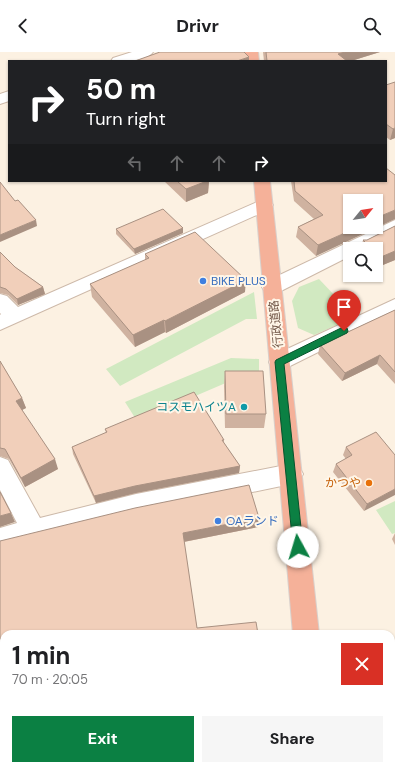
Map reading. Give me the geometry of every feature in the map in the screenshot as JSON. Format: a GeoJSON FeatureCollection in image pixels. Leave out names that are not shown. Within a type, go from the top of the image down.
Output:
{"type":"FeatureCollection","features":[{"type":"Feature","properties":{"kind":"highway","name":"行政道路"},"geometry":{"type":"LineString","coordinates":[[262,182],[306,630]]}},
{"type":"Feature","properties":{"kind":"street"},"geometry":{"type":"LineString","coordinates":[[121,60],[146,52]]}},
{"type":"Feature","properties":{"kind":"street"},"geometry":{"type":"LineString","coordinates":[[0,301],[8,319],[264,205]]}},
{"type":"Feature","properties":{"kind":"street"},"geometry":{"type":"LineString","coordinates":[[272,287],[395,226]]}},
{"type":"Feature","properties":{"kind":"street"},"geometry":{"type":"LineString","coordinates":[[280,362],[395,306]]}},
{"type":"Feature","properties":{"kind":"street"},"geometry":{"type":"LineString","coordinates":[[0,467],[34,531]]}},
{"type":"Feature","properties":{"kind":"street"},"geometry":{"type":"LineString","coordinates":[[0,539],[136,505],[291,474]]}},
{"type":"Feature","properties":{"kind":"green space"},"geometry":{"type":"Polygon","coordinates":[[[319,279],[355,317],[314,335],[298,328],[292,301],[299,287],[319,279]]]}},
{"type":"Feature","properties":{"kind":"green space"},"geometry":{"type":"Polygon","coordinates":[[[254,292],[257,319],[246,319],[120,386],[106,369],[254,292]]]}},
{"type":"Feature","properties":{"kind":"green space"},"geometry":{"type":"Polygon","coordinates":[[[231,358],[259,359],[259,383],[228,382],[137,421],[125,402],[231,358]]]}},
{"type":"Feature","properties":{"kind":"green space"},"geometry":{"type":"Polygon","coordinates":[[[395,501],[395,533],[392,534],[376,510],[395,501]]]}},
{"type":"Feature","properties":{"kind":"building"},"geometry":{"type":"Polygon","coordinates":[[[160,52],[244,52],[249,57],[240,60],[138,60],[160,52]]]}},
{"type":"Feature","properties":{"kind":"building"},"geometry":{"type":"Polygon","coordinates":[[[266,52],[345,52],[338,54],[346,60],[267,60],[266,52]]]}},
{"type":"Feature","properties":{"kind":"building"},"geometry":{"type":"Polygon","coordinates":[[[395,82],[395,128],[393,129],[387,125],[387,85],[395,82]]]}},
{"type":"Feature","properties":{"kind":"building"},"geometry":{"type":"Polygon","coordinates":[[[387,169],[395,175],[395,210],[383,215],[383,194],[343,194],[343,234],[318,245],[298,227],[323,215],[295,191],[294,182],[387,182],[387,169]]]}},
{"type":"Feature","properties":{"kind":"building"},"geometry":{"type":"Polygon","coordinates":[[[0,182],[15,201],[18,200],[36,220],[0,235],[0,182]]]}},
{"type":"Feature","properties":{"kind":"building"},"geometry":{"type":"Polygon","coordinates":[[[178,182],[204,182],[186,189],[178,182]]]}},
{"type":"Feature","properties":{"kind":"building"},"geometry":{"type":"Polygon","coordinates":[[[163,209],[183,228],[134,249],[116,229],[163,209]]]}},
{"type":"Feature","properties":{"kind":"building"},"geometry":{"type":"Polygon","coordinates":[[[395,226],[395,251],[383,256],[383,242],[365,242],[363,240],[383,234],[383,232],[395,226]]]}},
{"type":"Feature","properties":{"kind":"building"},"geometry":{"type":"Polygon","coordinates":[[[195,232],[246,280],[165,321],[164,320],[133,335],[90,284],[149,258],[145,254],[195,232]]]}},
{"type":"Feature","properties":{"kind":"building"},"geometry":{"type":"Polygon","coordinates":[[[0,252],[15,267],[43,287],[17,299],[6,289],[0,287],[0,252]]]}},
{"type":"Feature","properties":{"kind":"building"},"geometry":{"type":"Polygon","coordinates":[[[395,310],[395,372],[380,355],[345,373],[320,345],[395,310]]]}},
{"type":"Feature","properties":{"kind":"building"},"geometry":{"type":"Polygon","coordinates":[[[0,361],[22,398],[16,401],[55,459],[21,478],[5,449],[0,448],[0,361]]]}},
{"type":"Feature","properties":{"kind":"building","name":"コスモハイツA"},"geometry":{"type":"Polygon","coordinates":[[[225,371],[263,371],[266,414],[226,414],[225,371]]]}},
{"type":"Feature","properties":{"kind":"building"},"geometry":{"type":"Polygon","coordinates":[[[194,392],[224,440],[222,440],[240,466],[135,486],[94,496],[72,447],[107,432],[105,429],[194,392]]]}},
{"type":"Feature","properties":{"kind":"building","name":"かつや"},"geometry":{"type":"Polygon","coordinates":[[[376,432],[395,455],[395,489],[367,504],[336,464],[352,455],[346,447],[376,432]]]}},
{"type":"Feature","properties":{"kind":"building"},"geometry":{"type":"Polygon","coordinates":[[[249,485],[259,518],[183,533],[197,628],[256,622],[257,630],[0,630],[0,541],[135,508],[249,485]]]}},
{"type":"Feature","properties":{"kind":"building"},"geometry":{"type":"Polygon","coordinates":[[[0,492],[11,513],[0,516],[0,492]]]}},
{"type":"Feature","properties":{"kind":"place","name":"BIKE PLUS"},"geometry":{"type":"Point","coordinates":[203,281]}},
{"type":"Feature","properties":{"kind":"place","name":"コスモハイツA"},"geometry":{"type":"Point","coordinates":[244,407]}},
{"type":"Feature","properties":{"kind":"place","name":"かつや"},"geometry":{"type":"Point","coordinates":[369,483]}},
{"type":"Feature","properties":{"kind":"place","name":"OAランド"},"geometry":{"type":"Point","coordinates":[218,521]}},
{"type":"Feature","properties":{"kind":"route"},"geometry":{"type":"LineString","coordinates":[[298,547],[280,362],[344,331]]}}]}
